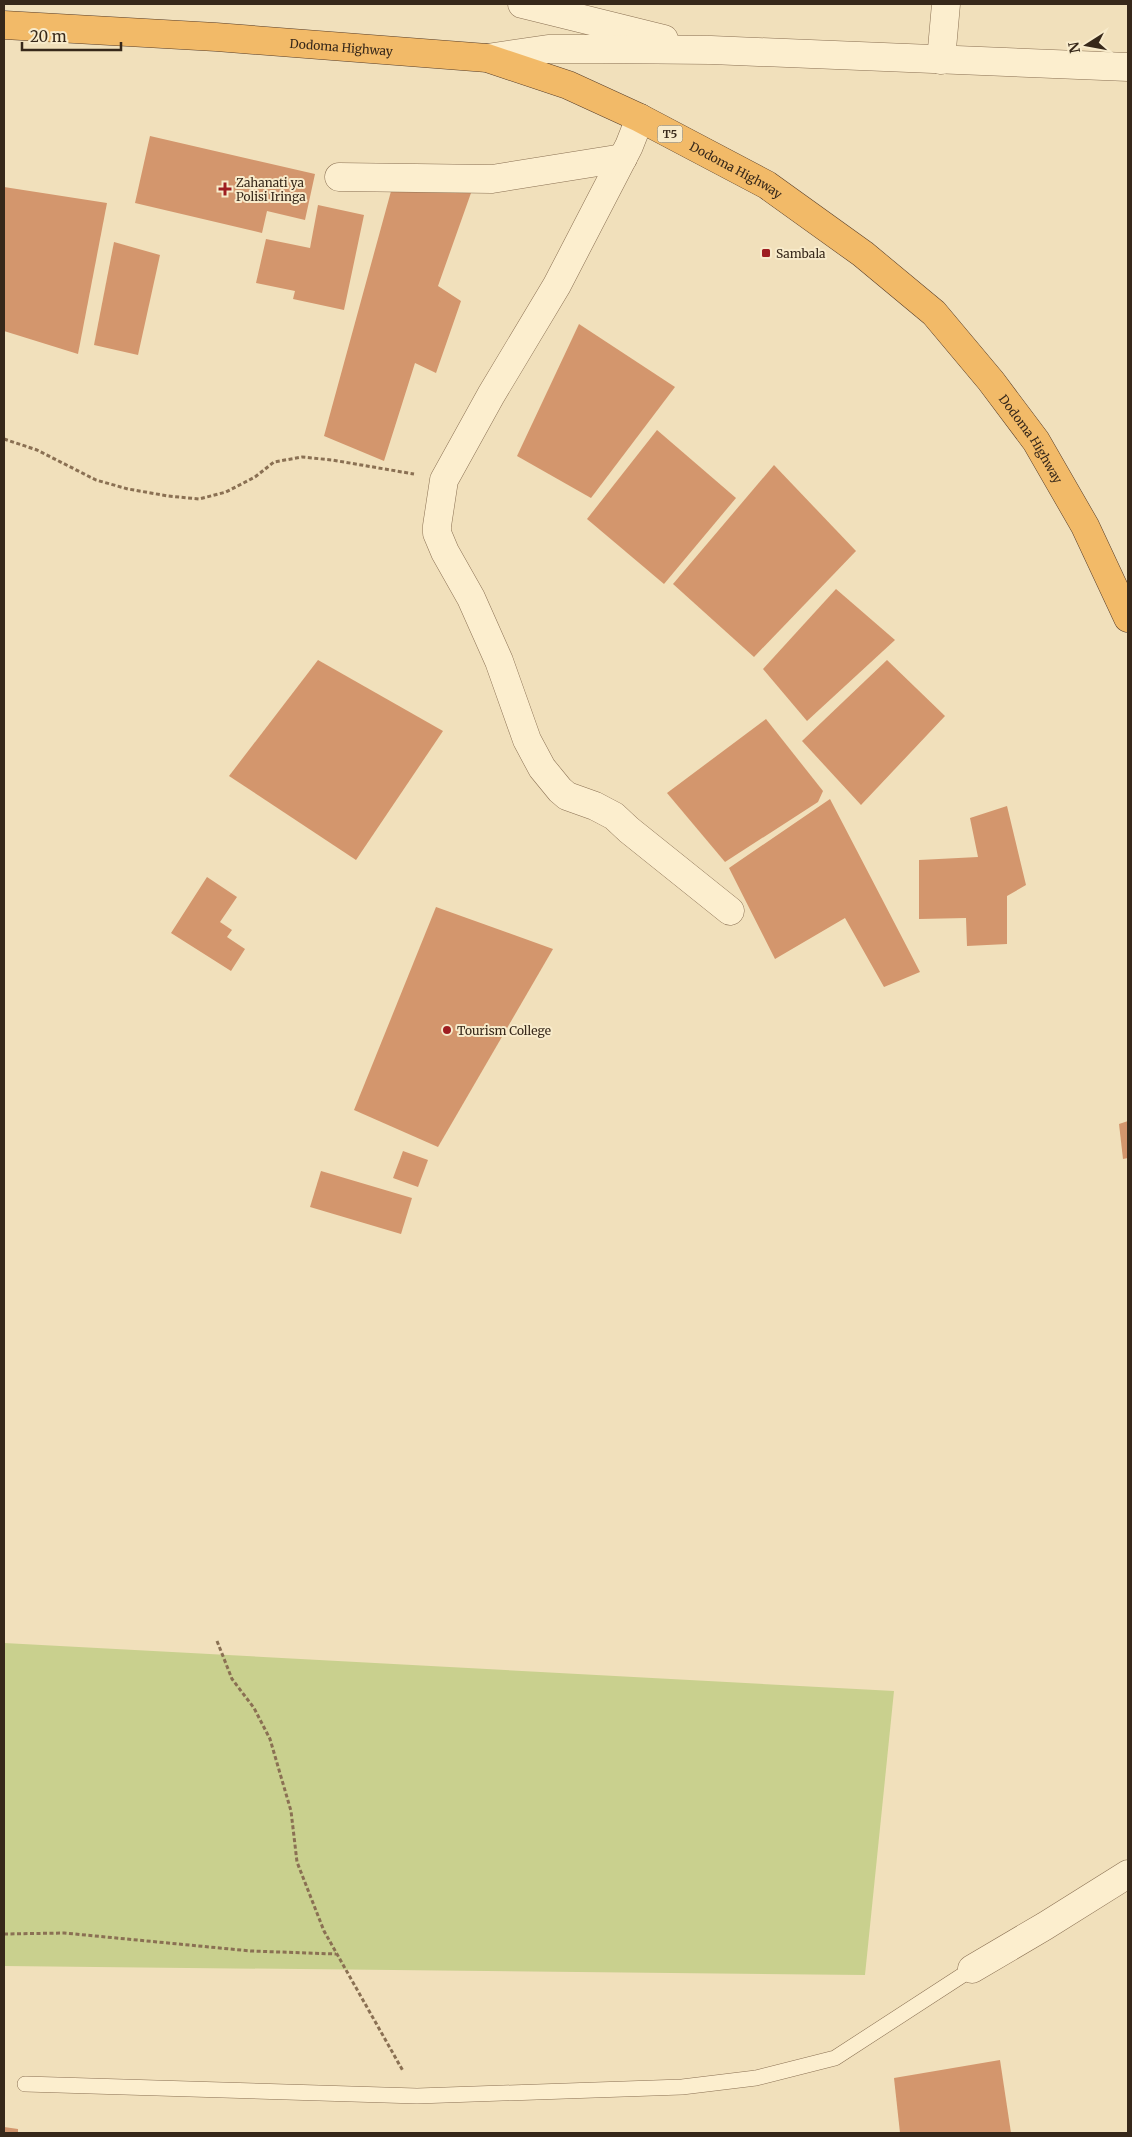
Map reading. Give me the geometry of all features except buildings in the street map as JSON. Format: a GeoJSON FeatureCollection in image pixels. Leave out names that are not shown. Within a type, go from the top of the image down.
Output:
{"type":"FeatureCollection","features":[{"type":"Feature","properties":{"kind":"highway","name":"Dodoma Highway"},"geometry":{"type":"LineString","coordinates":[[4,25],[216,37],[487,58],[568,85],[640,118],[767,185],[863,254],[934,313],[991,381],[1036,441],[1085,526],[1128,618]]}},
{"type":"Feature","properties":{"kind":"street"},"geometry":{"type":"LineString","coordinates":[[522,4],[712,50]]}},
{"type":"Feature","properties":{"kind":"street"},"geometry":{"type":"LineString","coordinates":[[941,60],[946,4]]}},
{"type":"Feature","properties":{"kind":"street"},"geometry":{"type":"LineString","coordinates":[[487,58],[548,49],[712,50],[1128,66]]}},
{"type":"Feature","properties":{"kind":"street"},"geometry":{"type":"LineString","coordinates":[[640,118],[623,158],[557,285],[491,395],[444,480],[437,533],[445,552],[471,598],[499,661],[528,740],[542,768],[567,796],[595,806],[614,816],[628,830],[730,911]]}},
{"type":"Feature","properties":{"kind":"street"},"geometry":{"type":"LineString","coordinates":[[339,177],[492,179],[623,158]]}},
{"type":"Feature","properties":{"kind":"street"},"geometry":{"type":"LineString","coordinates":[[972,1969],[1128,1874]]}},
{"type":"Feature","properties":{"kind":"lane"},"geometry":{"type":"LineString","coordinates":[[25,2084],[417,2096],[682,2087],[756,2078],[836,2058],[972,1969]]}},
{"type":"Feature","properties":{"kind":"path"},"geometry":{"type":"LineString","coordinates":[[4,439],[38,450],[96,480],[128,489],[183,498],[199,499],[226,492],[255,477],[274,462],[302,457],[332,460],[444,480]]}},
{"type":"Feature","properties":{"kind":"path"},"geometry":{"type":"LineString","coordinates":[[217,1641],[232,1680],[254,1708],[270,1739],[292,1811],[297,1862],[324,1931],[417,2096]]}},
{"type":"Feature","properties":{"kind":"path"},"geometry":{"type":"LineString","coordinates":[[4,1934],[64,1933],[251,1951],[337,1954]]}},
{"type":"Feature","properties":{"kind":"green space"},"geometry":{"type":"Polygon","coordinates":[[[4,1643],[894,1691],[865,1975],[4,1966],[4,1643]]]}},
{"type":"Feature","properties":{"kind":"place","name":"Zahanati ya Polisi Iringa"},"geometry":{"type":"Point","coordinates":[225,189]}},
{"type":"Feature","properties":{"kind":"place","name":"Sambala"},"geometry":{"type":"Point","coordinates":[766,253]}},
{"type":"Feature","properties":{"kind":"place","name":"Tourism College"},"geometry":{"type":"Point","coordinates":[447,1030]}}]}
